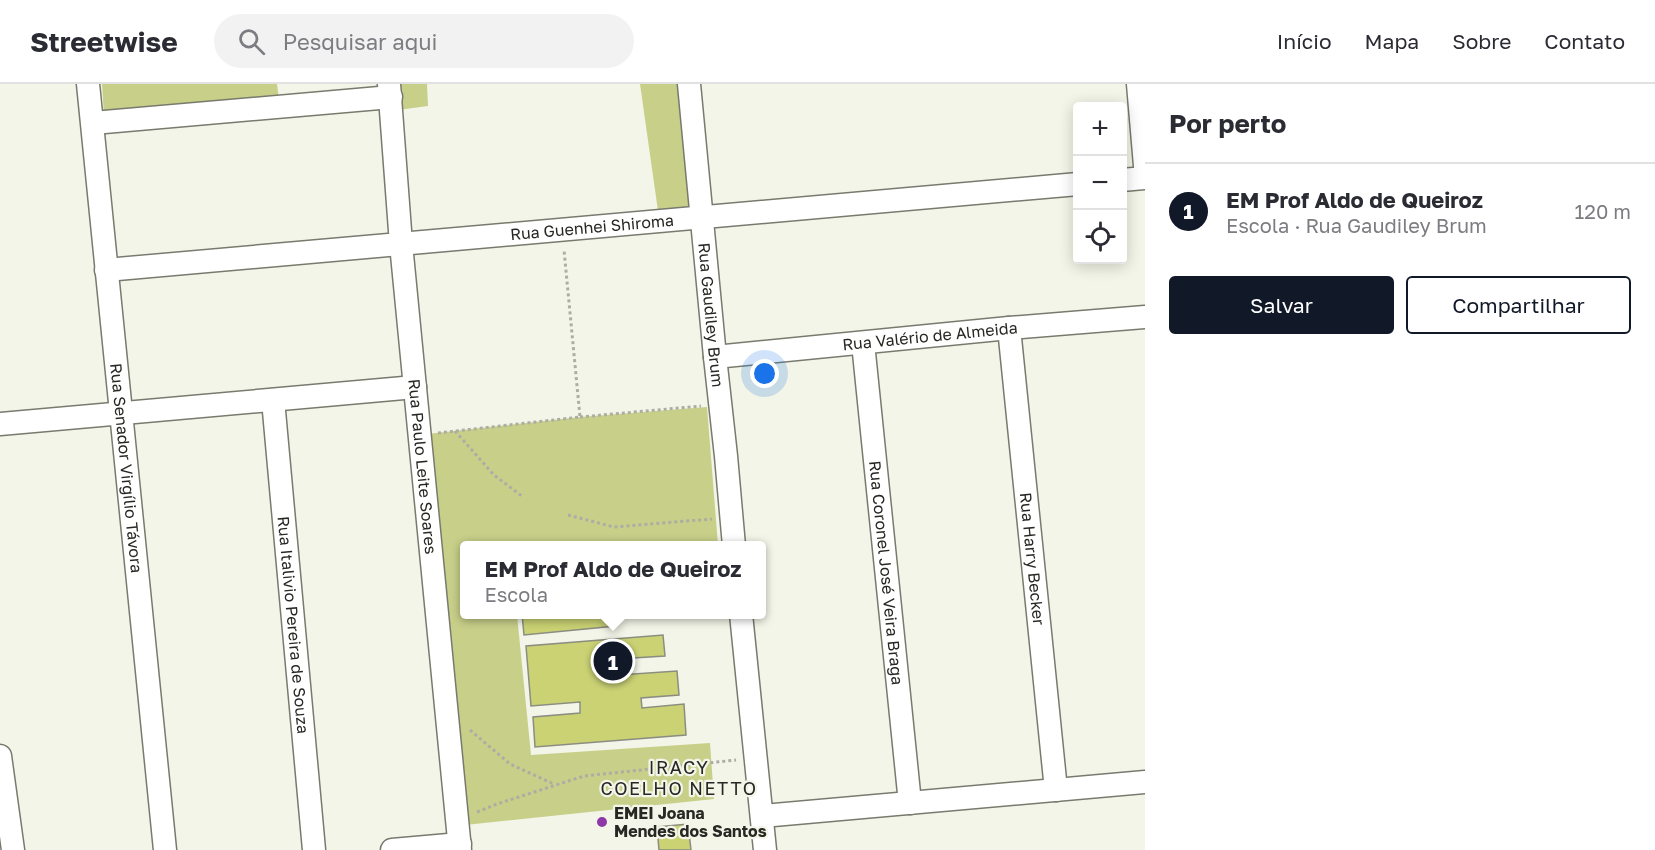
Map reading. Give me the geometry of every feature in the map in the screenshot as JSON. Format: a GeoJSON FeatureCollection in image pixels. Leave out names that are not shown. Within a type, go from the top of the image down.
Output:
{"type":"FeatureCollection","features":[{"type":"Feature","properties":{"kind":"street","name":"Rua Senador Virgílio Távora"},"geometry":{"type":"LineString","coordinates":[[88,84],[165,850]]}},
{"type":"Feature","properties":{"kind":"street","name":"Rua Gaudiley Brum"},"geometry":{"type":"LineString","coordinates":[[690,84],[734,541]]}},
{"type":"Feature","properties":{"kind":"street"},"geometry":{"type":"LineString","coordinates":[[1137,84],[1145,166]]}},
{"type":"Feature","properties":{"kind":"street"},"geometry":{"type":"LineString","coordinates":[[93,123],[390,90]]}},
{"type":"Feature","properties":{"kind":"street","name":"Rua Paulo Leite Soares"},"geometry":{"type":"LineString","coordinates":[[390,90],[401,244],[460,847]]}},
{"type":"Feature","properties":{"kind":"street"},"geometry":{"type":"LineString","coordinates":[[1127,180],[1145,178]]}},
{"type":"Feature","properties":{"kind":"street","name":"Rua Guenhei Shiroma"},"geometry":{"type":"LineString","coordinates":[[106,270],[1073,184]]}},
{"type":"Feature","properties":{"kind":"street","name":"Rua Valério de Almeida"},"geometry":{"type":"LineString","coordinates":[[715,357],[1145,316]]}},
{"type":"Feature","properties":{"kind":"street","name":"Rua Harry Becker"},"geometry":{"type":"LineString","coordinates":[[1009,328],[1056,790]]}},
{"type":"Feature","properties":{"kind":"street","name":"Rua Coronel José Veira Braga"},"geometry":{"type":"LineString","coordinates":[[863,343],[910,803]]}},
{"type":"Feature","properties":{"kind":"street"},"geometry":{"type":"LineString","coordinates":[[0,424],[415,387]]}},
{"type":"Feature","properties":{"kind":"street","name":"Rua Italivio Pereira de Souza"},"geometry":{"type":"LineString","coordinates":[[273,400],[314,850]]}},
{"type":"Feature","properties":{"kind":"street"},"geometry":{"type":"LineString","coordinates":[[741,619],[765,850]]}},
{"type":"Feature","properties":{"kind":"street"},"geometry":{"type":"LineString","coordinates":[[0,756],[13,850]]}},
{"type":"Feature","properties":{"kind":"street"},"geometry":{"type":"LineString","coordinates":[[762,816],[1145,782]]}},
{"type":"Feature","properties":{"kind":"street"},"geometry":{"type":"LineString","coordinates":[[392,850],[460,847]]}},
{"type":"Feature","properties":{"kind":"path"},"geometry":{"type":"LineString","coordinates":[[562,230],[580,417]]}},
{"type":"Feature","properties":{"kind":"path"},"geometry":{"type":"LineString","coordinates":[[420,434],[720,404]]}},
{"type":"Feature","properties":{"kind":"path"},"geometry":{"type":"LineString","coordinates":[[455,431],[494,475],[523,497]]}},
{"type":"Feature","properties":{"kind":"path"},"geometry":{"type":"LineString","coordinates":[[568,515],[614,528],[732,517]]}},
{"type":"Feature","properties":{"kind":"path"},"geometry":{"type":"LineString","coordinates":[[447,710],[510,764],[556,785]]}},
{"type":"Feature","properties":{"kind":"path"},"geometry":{"type":"LineString","coordinates":[[457,820],[497,804],[584,776],[756,758]]}},
{"type":"Feature","properties":{"kind":"green space"},"geometry":{"type":"Polygon","coordinates":[[[102,84],[277,84],[279,100],[104,115],[102,84]]]}},
{"type":"Feature","properties":{"kind":"green space"},"geometry":{"type":"Polygon","coordinates":[[[394,84],[427,84],[428,106],[398,110],[394,84]]]}},
{"type":"Feature","properties":{"kind":"green space"},"geometry":{"type":"Polygon","coordinates":[[[640,84],[681,84],[694,210],[658,211],[640,84]]]}},
{"type":"Feature","properties":{"kind":"green space"},"geometry":{"type":"Polygon","coordinates":[[[707,407],[718,541],[460,541],[460,619],[517,619],[531,755],[710,743],[714,799],[465,825],[427,434],[580,417],[707,407]]]}},
{"type":"Feature","properties":{"kind":"building"},"geometry":{"type":"Polygon","coordinates":[[[522,619],[615,619],[616,626],[524,635],[522,619]]]}},
{"type":"Feature","properties":{"kind":"building"},"geometry":{"type":"Polygon","coordinates":[[[663,635],[665,656],[617,659],[619,675],[677,671],[679,695],[641,698],[642,708],[684,704],[686,735],[535,747],[533,717],[580,713],[580,702],[531,706],[526,646],[663,635]]]}},
{"type":"Feature","properties":{"kind":"building"},"geometry":{"type":"Polygon","coordinates":[[[688,824],[691,850],[659,850],[657,827],[688,824]]]}},
{"type":"Feature","properties":{"kind":"place","name":"EM Prof Aldo de Queiroz"},"geometry":{"type":"Point","coordinates":[613,661]}},
{"type":"Feature","properties":{"kind":"place","name":"EMEI Joana Mendes dos Santos"},"geometry":{"type":"Point","coordinates":[602,822]}},
{"type":"Feature","properties":{"kind":"district","name":"IRACY COELHO NETTO"},"geometry":{"type":"Point","coordinates":[679,778]}}]}
